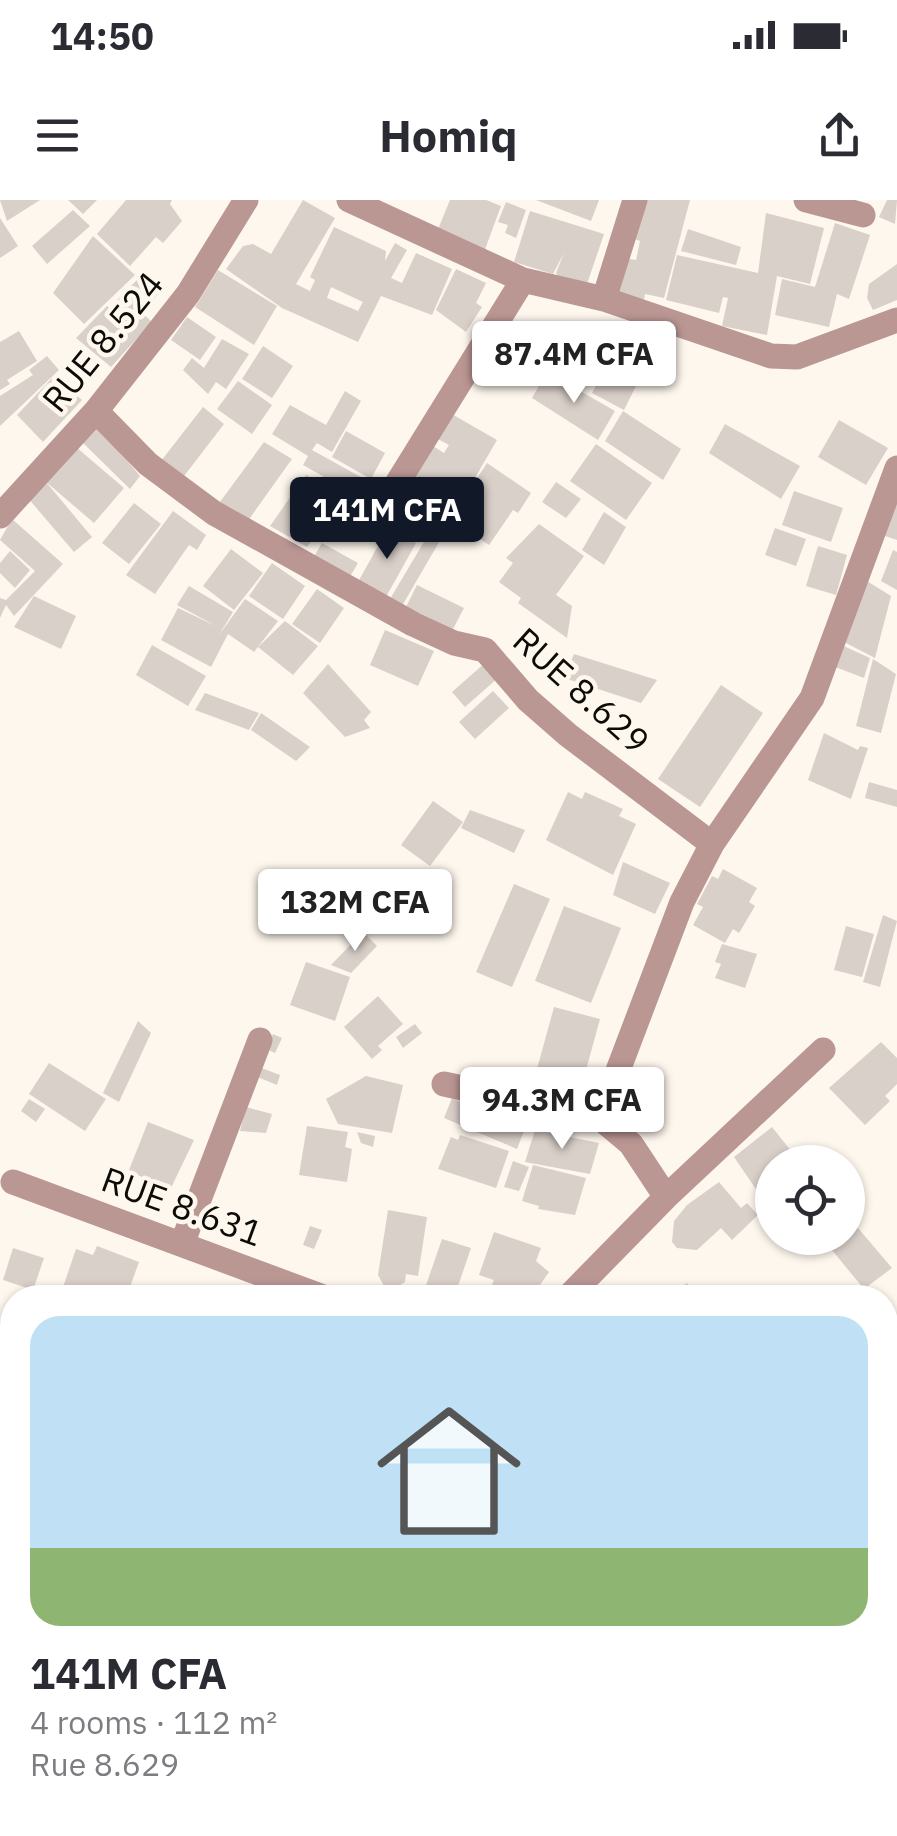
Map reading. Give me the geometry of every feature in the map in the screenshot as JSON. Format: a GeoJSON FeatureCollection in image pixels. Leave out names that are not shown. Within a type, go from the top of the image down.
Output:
{"type":"FeatureCollection","features":[{"type":"Feature","properties":{"kind":"street","name":"RUE 8.524"},"geometry":{"type":"LineString","coordinates":[[0,516],[96,411],[188,294],[246,200]]}},
{"type":"Feature","properties":{"kind":"street"},"geometry":{"type":"LineString","coordinates":[[349,200],[522,280],[604,299],[772,356],[797,356],[897,320]]}},
{"type":"Feature","properties":{"kind":"street"},"geometry":{"type":"LineString","coordinates":[[604,299],[635,200]]}},
{"type":"Feature","properties":{"kind":"street"},"geometry":{"type":"LineString","coordinates":[[806,200],[862,216]]}},
{"type":"Feature","properties":{"kind":"street"},"geometry":{"type":"LineString","coordinates":[[388,498],[522,280]]}},
{"type":"Feature","properties":{"kind":"street","name":"RUE 8.629"},"geometry":{"type":"LineString","coordinates":[[96,411],[148,464],[214,513],[414,624],[454,643],[486,650],[528,700],[712,844]]}},
{"type":"Feature","properties":{"kind":"street"},"geometry":{"type":"LineString","coordinates":[[600,1118],[682,902],[712,844],[812,698],[897,468]]}},
{"type":"Feature","properties":{"kind":"street"},"geometry":{"type":"LineString","coordinates":[[182,1244],[260,1040]]}},
{"type":"Feature","properties":{"kind":"street"},"geometry":{"type":"LineString","coordinates":[[580,1285],[666,1196],[822,1050]]}},
{"type":"Feature","properties":{"kind":"street"},"geometry":{"type":"LineString","coordinates":[[444,1084],[600,1118],[631,1144],[666,1196]]}},
{"type":"Feature","properties":{"kind":"street","name":"RUE 8.631"},"geometry":{"type":"LineString","coordinates":[[13,1182],[291,1285]]}},
{"type":"Feature","properties":{"kind":"building"},"geometry":{"type":"Polygon","coordinates":[[[0,200],[40,200],[7,221],[0,200]]]}},
{"type":"Feature","properties":{"kind":"building"},"geometry":{"type":"Polygon","coordinates":[[[68,200],[97,200],[83,214],[68,200]]]}},
{"type":"Feature","properties":{"kind":"building"},"geometry":{"type":"Polygon","coordinates":[[[126,200],[172,200],[170,204],[182,221],[163,243],[156,237],[130,266],[97,234],[126,200]]]}},
{"type":"Feature","properties":{"kind":"building"},"geometry":{"type":"Polygon","coordinates":[[[303,200],[335,218],[296,284],[310,291],[315,280],[310,277],[334,227],[386,251],[385,261],[395,243],[407,250],[391,278],[402,283],[416,253],[452,269],[432,315],[381,296],[358,342],[282,308],[226,269],[243,246],[253,244],[271,254],[303,200]],[[331,287],[327,298],[358,311],[363,302],[331,287]]]}},
{"type":"Feature","properties":{"kind":"building"},"geometry":{"type":"Polygon","coordinates":[[[450,200],[486,200],[501,206],[484,252],[436,234],[450,200]]]}},
{"type":"Feature","properties":{"kind":"building"},"geometry":{"type":"Polygon","coordinates":[[[536,200],[599,200],[591,221],[536,200]]]}},
{"type":"Feature","properties":{"kind":"building"},"geometry":{"type":"Polygon","coordinates":[[[645,200],[690,200],[664,298],[645,294],[644,301],[614,295],[622,258],[636,260],[640,241],[629,237],[645,200]]]}},
{"type":"Feature","properties":{"kind":"building"},"geometry":{"type":"Polygon","coordinates":[[[887,200],[897,200],[895,224],[879,217],[887,200]]]}},
{"type":"Feature","properties":{"kind":"building"},"geometry":{"type":"Polygon","coordinates":[[[506,202],[526,210],[516,238],[505,233],[508,225],[498,222],[506,202]]]}},
{"type":"Feature","properties":{"kind":"building"},"geometry":{"type":"Polygon","coordinates":[[[73,210],[90,226],[47,264],[32,246],[73,210]]]}},
{"type":"Feature","properties":{"kind":"building"},"geometry":{"type":"Polygon","coordinates":[[[530,211],[604,234],[586,287],[556,273],[564,253],[553,274],[514,262],[530,211]]]}},
{"type":"Feature","properties":{"kind":"building"},"geometry":{"type":"Polygon","coordinates":[[[766,213],[824,228],[810,284],[777,276],[767,335],[722,326],[728,298],[723,297],[719,313],[666,300],[677,255],[758,273],[766,213]]]}},
{"type":"Feature","properties":{"kind":"building"},"geometry":{"type":"Polygon","coordinates":[[[0,218],[18,246],[0,258],[0,218]]]}},
{"type":"Feature","properties":{"kind":"building"},"geometry":{"type":"Polygon","coordinates":[[[835,223],[870,235],[849,299],[837,294],[829,327],[775,315],[782,279],[815,287],[835,223]]]}},
{"type":"Feature","properties":{"kind":"building"},"geometry":{"type":"Polygon","coordinates":[[[688,229],[741,247],[736,265],[681,251],[688,229]]]}},
{"type":"Feature","properties":{"kind":"building"},"geometry":{"type":"Polygon","coordinates":[[[93,236],[135,275],[84,324],[53,293],[93,236]]]}},
{"type":"Feature","properties":{"kind":"building"},"geometry":{"type":"Polygon","coordinates":[[[897,264],[897,300],[873,310],[867,298],[869,284],[897,264]]]}},
{"type":"Feature","properties":{"kind":"building"},"geometry":{"type":"Polygon","coordinates":[[[456,269],[486,283],[476,303],[482,307],[466,332],[436,310],[456,269]]]}},
{"type":"Feature","properties":{"kind":"building"},"geometry":{"type":"Polygon","coordinates":[[[218,270],[277,306],[254,345],[195,307],[218,270]]]}},
{"type":"Feature","properties":{"kind":"building"},"geometry":{"type":"Polygon","coordinates":[[[141,276],[160,292],[128,324],[110,307],[141,276]]]}},
{"type":"Feature","properties":{"kind":"building"},"geometry":{"type":"Polygon","coordinates":[[[107,306],[130,327],[142,313],[152,322],[111,367],[76,338],[107,306]]]}},
{"type":"Feature","properties":{"kind":"building"},"geometry":{"type":"Polygon","coordinates":[[[187,317],[216,337],[200,360],[171,340],[187,317]]]}},
{"type":"Feature","properties":{"kind":"building"},"geometry":{"type":"Polygon","coordinates":[[[626,328],[659,340],[624,410],[592,393],[626,328]]]}},
{"type":"Feature","properties":{"kind":"building"},"geometry":{"type":"Polygon","coordinates":[[[19,331],[37,361],[7,380],[10,384],[0,390],[0,342],[19,331]]]}},
{"type":"Feature","properties":{"kind":"building"},"geometry":{"type":"Polygon","coordinates":[[[496,334],[508,342],[489,372],[477,363],[496,334]]]}},
{"type":"Feature","properties":{"kind":"building"},"geometry":{"type":"Polygon","coordinates":[[[222,339],[249,354],[226,389],[216,382],[208,394],[183,370],[192,358],[204,368],[222,339]]]}},
{"type":"Feature","properties":{"kind":"building"},"geometry":{"type":"Polygon","coordinates":[[[515,339],[549,358],[537,383],[501,363],[515,339]]]}},
{"type":"Feature","properties":{"kind":"building"},"geometry":{"type":"Polygon","coordinates":[[[263,346],[293,366],[272,398],[242,379],[263,346]]]}},
{"type":"Feature","properties":{"kind":"building"},"geometry":{"type":"Polygon","coordinates":[[[47,356],[59,370],[0,426],[0,396],[33,375],[29,370],[47,356]]]}},
{"type":"Feature","properties":{"kind":"building"},"geometry":{"type":"Polygon","coordinates":[[[547,372],[615,411],[598,440],[532,398],[547,372]]]}},
{"type":"Feature","properties":{"kind":"building"},"geometry":{"type":"Polygon","coordinates":[[[55,375],[82,400],[43,442],[17,415],[55,375]]]}},
{"type":"Feature","properties":{"kind":"building"},"geometry":{"type":"Polygon","coordinates":[[[238,381],[272,405],[252,434],[217,409],[238,381]]]}},
{"type":"Feature","properties":{"kind":"building"},"geometry":{"type":"Polygon","coordinates":[[[345,391],[361,401],[332,452],[317,443],[312,450],[377,486],[368,502],[303,465],[308,456],[272,434],[290,405],[326,425],[345,391]]]}},
{"type":"Feature","properties":{"kind":"building"},"geometry":{"type":"Polygon","coordinates":[[[203,407],[224,424],[181,480],[161,461],[203,407]]]}},
{"type":"Feature","properties":{"kind":"building"},"geometry":{"type":"Polygon","coordinates":[[[623,411],[681,449],[663,480],[605,441],[623,411]]]}},
{"type":"Feature","properties":{"kind":"building"},"geometry":{"type":"Polygon","coordinates":[[[450,413],[497,440],[450,521],[404,495],[433,446],[444,453],[449,445],[436,438],[450,413]]]}},
{"type":"Feature","properties":{"kind":"building"},"geometry":{"type":"Polygon","coordinates":[[[839,420],[888,448],[866,485],[818,457],[839,420]]]}},
{"type":"Feature","properties":{"kind":"building"},"geometry":{"type":"Polygon","coordinates":[[[97,424],[140,476],[130,489],[82,442],[97,424]]]}},
{"type":"Feature","properties":{"kind":"building"},"geometry":{"type":"Polygon","coordinates":[[[725,424],[800,466],[781,499],[709,453],[725,424]]]}},
{"type":"Feature","properties":{"kind":"building"},"geometry":{"type":"Polygon","coordinates":[[[346,431],[385,453],[371,479],[332,457],[346,431]]]}},
{"type":"Feature","properties":{"kind":"building"},"geometry":{"type":"Polygon","coordinates":[[[264,442],[292,459],[247,522],[217,506],[264,442]]]}},
{"type":"Feature","properties":{"kind":"building"},"geometry":{"type":"Polygon","coordinates":[[[596,444],[652,483],[626,520],[570,481],[596,444]]]}},
{"type":"Feature","properties":{"kind":"building"},"geometry":{"type":"Polygon","coordinates":[[[76,447],[124,488],[94,523],[45,481],[76,447]]]}},
{"type":"Feature","properties":{"kind":"building"},"geometry":{"type":"Polygon","coordinates":[[[487,463],[531,493],[518,513],[513,510],[489,545],[456,523],[478,490],[472,486],[487,463]]]}},
{"type":"Feature","properties":{"kind":"building"},"geometry":{"type":"Polygon","coordinates":[[[306,475],[344,497],[307,547],[270,526],[306,475]]]}},
{"type":"Feature","properties":{"kind":"building"},"geometry":{"type":"Polygon","coordinates":[[[46,482],[92,537],[74,552],[27,497],[46,482]]]}},
{"type":"Feature","properties":{"kind":"building"},"geometry":{"type":"Polygon","coordinates":[[[556,482],[581,499],[566,518],[542,502],[556,482]]]}},
{"type":"Feature","properties":{"kind":"building"},"geometry":{"type":"Polygon","coordinates":[[[794,491],[843,508],[831,542],[782,525],[794,491]]]}},
{"type":"Feature","properties":{"kind":"building"},"geometry":{"type":"Polygon","coordinates":[[[897,498],[897,540],[885,536],[897,498]]]}},
{"type":"Feature","properties":{"kind":"building"},"geometry":{"type":"Polygon","coordinates":[[[134,503],[161,524],[129,564],[102,543],[134,503]]]}},
{"type":"Feature","properties":{"kind":"building"},"geometry":{"type":"Polygon","coordinates":[[[173,511],[206,535],[197,550],[189,545],[155,594],[126,575],[173,511]]]}},
{"type":"Feature","properties":{"kind":"building"},"geometry":{"type":"Polygon","coordinates":[[[604,512],[626,527],[604,565],[582,550],[604,512]]]}},
{"type":"Feature","properties":{"kind":"building"},"geometry":{"type":"Polygon","coordinates":[[[12,519],[63,564],[14,616],[6,605],[0,618],[0,598],[6,600],[35,571],[0,540],[12,519]]]}},
{"type":"Feature","properties":{"kind":"building"},"geometry":{"type":"Polygon","coordinates":[[[539,524],[584,556],[556,595],[572,606],[567,638],[518,603],[521,598],[499,582],[513,563],[506,558],[539,524]]]}},
{"type":"Feature","properties":{"kind":"building"},"geometry":{"type":"Polygon","coordinates":[[[388,528],[416,543],[386,597],[358,582],[388,528]]]}},
{"type":"Feature","properties":{"kind":"building"},"geometry":{"type":"Polygon","coordinates":[[[775,528],[806,539],[796,566],[765,555],[775,528]]]}},
{"type":"Feature","properties":{"kind":"building"},"geometry":{"type":"Polygon","coordinates":[[[431,530],[442,537],[402,606],[390,599],[431,530]]]}},
{"type":"Feature","properties":{"kind":"building"},"geometry":{"type":"Polygon","coordinates":[[[322,543],[358,563],[348,580],[312,560],[322,543]]]}},
{"type":"Feature","properties":{"kind":"building"},"geometry":{"type":"Polygon","coordinates":[[[818,546],[847,555],[836,595],[806,586],[818,546]]]}},
{"type":"Feature","properties":{"kind":"building"},"geometry":{"type":"Polygon","coordinates":[[[231,549],[263,573],[234,610],[203,586],[231,549]]]}},
{"type":"Feature","properties":{"kind":"building"},"geometry":{"type":"Polygon","coordinates":[[[893,550],[897,552],[897,590],[881,581],[893,550]]]}},
{"type":"Feature","properties":{"kind":"building"},"geometry":{"type":"Polygon","coordinates":[[[10,551],[30,570],[15,588],[0,573],[0,563],[10,551]]]}},
{"type":"Feature","properties":{"kind":"building"},"geometry":{"type":"Polygon","coordinates":[[[272,563],[305,586],[283,619],[249,596],[272,563]]]}},
{"type":"Feature","properties":{"kind":"building"},"geometry":{"type":"Polygon","coordinates":[[[862,578],[891,596],[875,658],[844,642],[862,578]]]}},
{"type":"Feature","properties":{"kind":"building"},"geometry":{"type":"Polygon","coordinates":[[[417,585],[464,608],[453,629],[406,607],[417,585]]]}},
{"type":"Feature","properties":{"kind":"building"},"geometry":{"type":"Polygon","coordinates":[[[189,586],[233,612],[219,635],[245,599],[278,621],[254,652],[228,634],[211,667],[161,640],[178,608],[216,626],[177,605],[189,586]]]}},
{"type":"Feature","properties":{"kind":"building"},"geometry":{"type":"Polygon","coordinates":[[[317,589],[344,608],[320,643],[292,624],[317,589]]]}},
{"type":"Feature","properties":{"kind":"building"},"geometry":{"type":"Polygon","coordinates":[[[34,596],[76,616],[61,649],[14,627],[34,596]]]}},
{"type":"Feature","properties":{"kind":"building"},"geometry":{"type":"Polygon","coordinates":[[[285,621],[318,646],[293,675],[258,647],[285,621]]]}},
{"type":"Feature","properties":{"kind":"building"},"geometry":{"type":"Polygon","coordinates":[[[385,630],[434,651],[418,686],[370,665],[385,630]]]}},
{"type":"Feature","properties":{"kind":"building"},"geometry":{"type":"Polygon","coordinates":[[[837,643],[870,658],[864,678],[830,665],[837,643]]]}},
{"type":"Feature","properties":{"kind":"building"},"geometry":{"type":"Polygon","coordinates":[[[152,645],[206,676],[188,706],[136,675],[152,645]]]}},
{"type":"Feature","properties":{"kind":"building"},"geometry":{"type":"Polygon","coordinates":[[[574,654],[657,680],[641,703],[564,678],[574,654]]]}},
{"type":"Feature","properties":{"kind":"building"},"geometry":{"type":"Polygon","coordinates":[[[873,659],[896,674],[881,733],[856,726],[873,659]]]}},
{"type":"Feature","properties":{"kind":"building"},"geometry":{"type":"Polygon","coordinates":[[[486,662],[499,677],[465,707],[452,692],[486,662]]]}},
{"type":"Feature","properties":{"kind":"building"},"geometry":{"type":"Polygon","coordinates":[[[328,664],[371,712],[364,720],[370,728],[345,737],[303,693],[328,664]]]}},
{"type":"Feature","properties":{"kind":"building"},"geometry":{"type":"Polygon","coordinates":[[[721,685],[763,713],[700,807],[658,779],[721,685]]]}},
{"type":"Feature","properties":{"kind":"building"},"geometry":{"type":"Polygon","coordinates":[[[493,691],[509,708],[475,739],[459,722],[493,691]]]}},
{"type":"Feature","properties":{"kind":"building"},"geometry":{"type":"Polygon","coordinates":[[[205,693],[259,713],[249,730],[195,710],[205,693]]]}},
{"type":"Feature","properties":{"kind":"building"},"geometry":{"type":"Polygon","coordinates":[[[261,713],[310,747],[296,761],[251,730],[261,713]]]}},
{"type":"Feature","properties":{"kind":"building"},"geometry":{"type":"Polygon","coordinates":[[[824,733],[858,750],[860,746],[868,748],[851,799],[808,780],[824,733]]]}},
{"type":"Feature","properties":{"kind":"building"},"geometry":{"type":"Polygon","coordinates":[[[869,782],[897,790],[897,807],[865,798],[869,782]]]}},
{"type":"Feature","properties":{"kind":"building"},"geometry":{"type":"Polygon","coordinates":[[[568,792],[582,799],[585,792],[623,809],[619,816],[636,824],[613,875],[546,840],[568,792]]]}},
{"type":"Feature","properties":{"kind":"building"},"geometry":{"type":"Polygon","coordinates":[[[433,801],[463,822],[430,866],[401,845],[433,801]]]}},
{"type":"Feature","properties":{"kind":"building"},"geometry":{"type":"Polygon","coordinates":[[[470,810],[525,830],[514,853],[461,828],[470,810]]]}},
{"type":"Feature","properties":{"kind":"building"},"geometry":{"type":"Polygon","coordinates":[[[623,862],[670,883],[655,914],[613,895],[623,862]]]}},
{"type":"Feature","properties":{"kind":"building"},"geometry":{"type":"Polygon","coordinates":[[[723,869],[757,888],[749,902],[755,906],[739,933],[733,929],[725,943],[693,925],[703,907],[697,904],[712,876],[718,879],[723,869]]]}},
{"type":"Feature","properties":{"kind":"building"},"geometry":{"type":"Polygon","coordinates":[[[514,884],[550,899],[512,987],[476,972],[514,884]]]}},
{"type":"Feature","properties":{"kind":"building"},"geometry":{"type":"Polygon","coordinates":[[[564,906],[621,928],[591,1003],[535,981],[564,906]]]}},
{"type":"Feature","properties":{"kind":"building"},"geometry":{"type":"Polygon","coordinates":[[[883,915],[897,921],[880,987],[863,982],[883,915]]]}},
{"type":"Feature","properties":{"kind":"building"},"geometry":{"type":"Polygon","coordinates":[[[846,926],[874,934],[862,977],[834,970],[846,926]]]}},
{"type":"Feature","properties":{"kind":"building"},"geometry":{"type":"Polygon","coordinates":[[[363,932],[377,946],[351,973],[331,965],[363,932]]]}},
{"type":"Feature","properties":{"kind":"building"},"geometry":{"type":"Polygon","coordinates":[[[722,944],[757,954],[745,988],[715,978],[721,964],[715,962],[722,944]]]}},
{"type":"Feature","properties":{"kind":"building"},"geometry":{"type":"Polygon","coordinates":[[[306,962],[350,977],[335,1021],[290,1005],[306,962]]]}},
{"type":"Feature","properties":{"kind":"building"},"geometry":{"type":"Polygon","coordinates":[[[378,996],[403,1024],[378,1046],[382,1050],[372,1059],[344,1027],[378,996]]]}},
{"type":"Feature","properties":{"kind":"building"},"geometry":{"type":"Polygon","coordinates":[[[554,1007],[600,1019],[577,1103],[531,1091],[554,1007]]]}},
{"type":"Feature","properties":{"kind":"building"},"geometry":{"type":"Polygon","coordinates":[[[138,1021],[151,1033],[119,1102],[103,1093],[138,1021]]]}},
{"type":"Feature","properties":{"kind":"building"},"geometry":{"type":"Polygon","coordinates":[[[415,1024],[422,1033],[403,1048],[396,1037],[415,1024]]]}},
{"type":"Feature","properties":{"kind":"building"},"geometry":{"type":"Polygon","coordinates":[[[273,1034],[282,1038],[275,1053],[266,1049],[273,1034]]]}},
{"type":"Feature","properties":{"kind":"building"},"geometry":{"type":"Polygon","coordinates":[[[881,1042],[897,1058],[897,1084],[885,1096],[890,1101],[865,1125],[829,1088],[881,1042]]]}},
{"type":"Feature","properties":{"kind":"building"},"geometry":{"type":"Polygon","coordinates":[[[49,1063],[106,1099],[85,1131],[29,1094],[49,1063]]]}},
{"type":"Feature","properties":{"kind":"building"},"geometry":{"type":"Polygon","coordinates":[[[259,1067],[280,1075],[277,1085],[255,1076],[259,1067]]]}},
{"type":"Feature","properties":{"kind":"building"},"geometry":{"type":"Polygon","coordinates":[[[366,1076],[403,1085],[392,1133],[338,1124],[326,1099],[366,1076]]]}},
{"type":"Feature","properties":{"kind":"building"},"geometry":{"type":"Polygon","coordinates":[[[452,1098],[524,1131],[517,1149],[444,1118],[452,1098]]]}},
{"type":"Feature","properties":{"kind":"building"},"geometry":{"type":"Polygon","coordinates":[[[29,1099],[45,1109],[36,1122],[21,1111],[29,1099]]]}},
{"type":"Feature","properties":{"kind":"building"},"geometry":{"type":"Polygon","coordinates":[[[246,1107],[272,1114],[266,1133],[240,1131],[246,1107]]]}},
{"type":"Feature","properties":{"kind":"building"},"geometry":{"type":"Polygon","coordinates":[[[148,1122],[194,1140],[171,1188],[160,1187],[129,1170],[148,1122]]]}},
{"type":"Feature","properties":{"kind":"building"},"geometry":{"type":"Polygon","coordinates":[[[307,1126],[348,1132],[345,1147],[352,1149],[347,1182],[299,1175],[307,1126]]]}},
{"type":"Feature","properties":{"kind":"building"},"geometry":{"type":"Polygon","coordinates":[[[772,1127],[786,1145],[755,1145],[755,1188],[734,1157],[772,1127]]]}},
{"type":"Feature","properties":{"kind":"building"},"geometry":{"type":"Polygon","coordinates":[[[535,1130],[599,1143],[590,1174],[525,1162],[535,1130]]]}},
{"type":"Feature","properties":{"kind":"building"},"geometry":{"type":"Polygon","coordinates":[[[357,1132],[375,1136],[373,1147],[361,1143],[357,1132]]]}},
{"type":"Feature","properties":{"kind":"building"},"geometry":{"type":"Polygon","coordinates":[[[460,1135],[509,1151],[496,1188],[438,1169],[451,1137],[458,1140],[460,1135]]]}},
{"type":"Feature","properties":{"kind":"building"},"geometry":{"type":"Polygon","coordinates":[[[513,1161],[529,1167],[519,1191],[504,1187],[513,1161]]]}},
{"type":"Feature","properties":{"kind":"building"},"geometry":{"type":"Polygon","coordinates":[[[533,1165],[586,1178],[575,1215],[538,1209],[539,1206],[522,1201],[533,1165]]]}},
{"type":"Feature","properties":{"kind":"building"},"geometry":{"type":"Polygon","coordinates":[[[719,1182],[741,1208],[747,1203],[755,1218],[732,1240],[721,1228],[697,1250],[677,1248],[672,1242],[674,1221],[687,1205],[719,1182]]]}},
{"type":"Feature","properties":{"kind":"building"},"geometry":{"type":"Polygon","coordinates":[[[388,1210],[427,1217],[418,1276],[406,1274],[400,1285],[383,1285],[378,1275],[388,1210]]]}},
{"type":"Feature","properties":{"kind":"building"},"geometry":{"type":"Polygon","coordinates":[[[310,1226],[322,1230],[314,1249],[303,1245],[310,1226]]]}},
{"type":"Feature","properties":{"kind":"building"},"geometry":{"type":"Polygon","coordinates":[[[494,1232],[541,1248],[536,1261],[549,1272],[540,1285],[492,1285],[494,1280],[479,1275],[494,1232]]]}},
{"type":"Feature","properties":{"kind":"building"},"geometry":{"type":"Polygon","coordinates":[[[865,1236],[892,1268],[869,1285],[861,1285],[836,1255],[865,1255],[865,1236]]]}},
{"type":"Feature","properties":{"kind":"building"},"geometry":{"type":"Polygon","coordinates":[[[442,1239],[471,1248],[458,1285],[426,1285],[442,1239]]]}},
{"type":"Feature","properties":{"kind":"building"},"geometry":{"type":"Polygon","coordinates":[[[97,1246],[139,1262],[131,1285],[64,1285],[76,1249],[93,1255],[97,1246]]]}},
{"type":"Feature","properties":{"kind":"building"},"geometry":{"type":"Polygon","coordinates":[[[13,1248],[44,1258],[35,1285],[3,1280],[13,1248]]]}}]}
